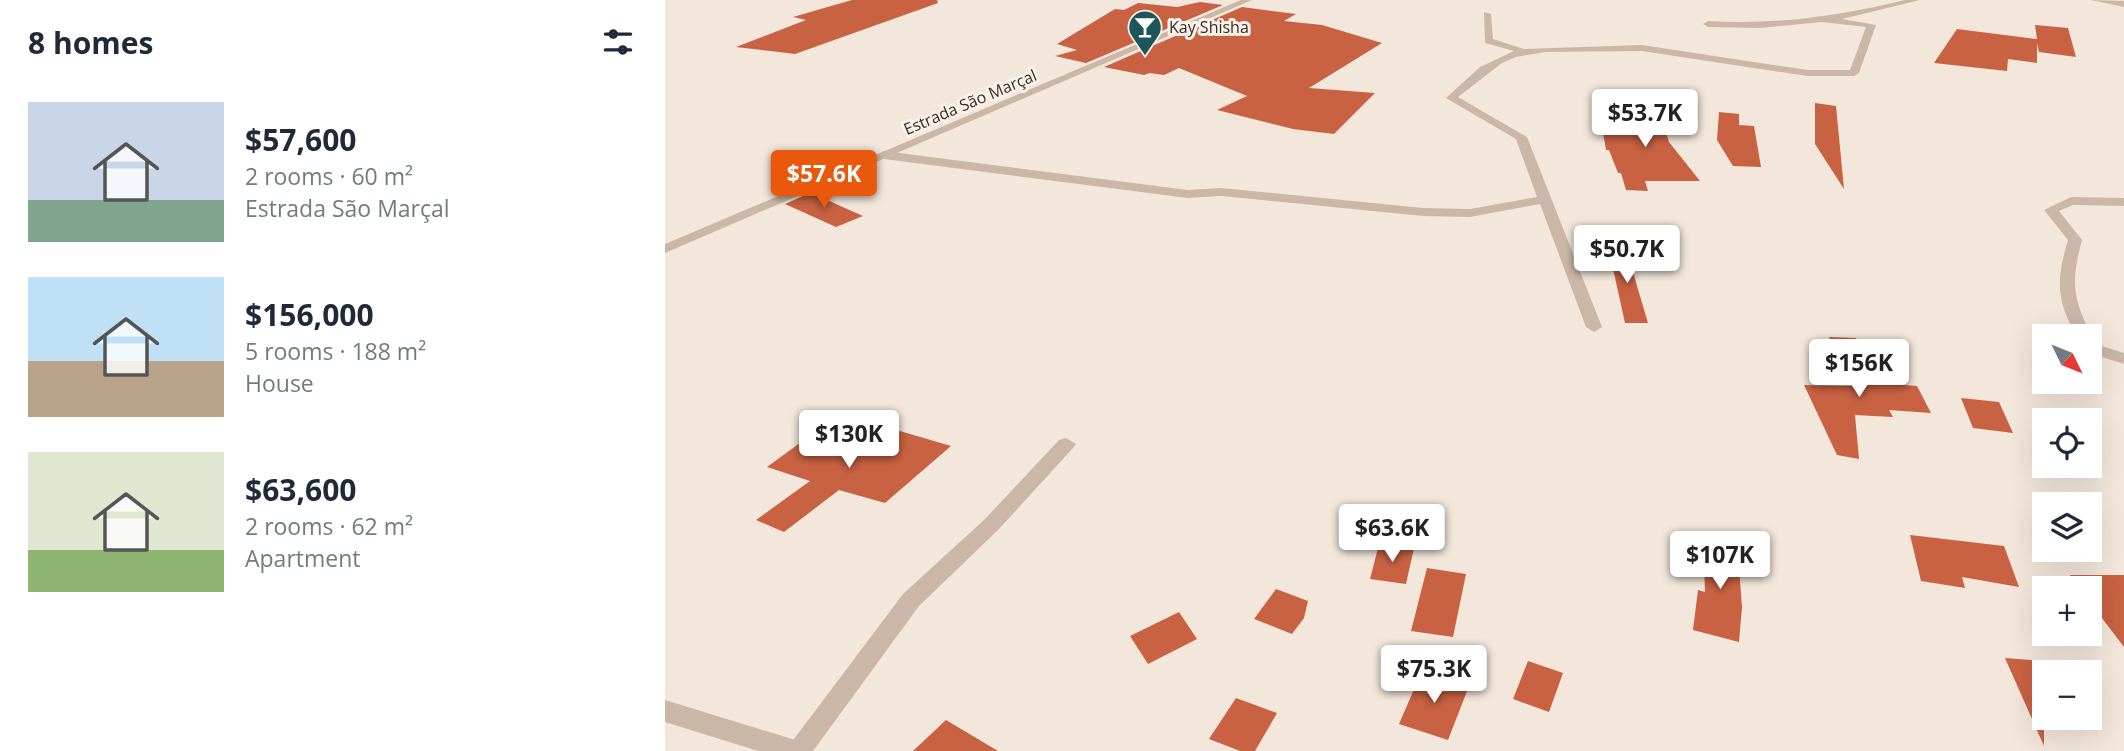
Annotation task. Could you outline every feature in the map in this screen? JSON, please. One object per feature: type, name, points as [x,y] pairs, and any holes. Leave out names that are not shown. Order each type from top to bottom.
[{"type":"street","name":"Estrada São Marçal","points":[[665,249],[1248,0]]},
{"type":"street","points":[[1708,24],[1749,27],[1860,15],[1916,0]]},
{"type":"street","points":[[2095,0],[2124,4]]},
{"type":"street","points":[[1487,14],[1488,41],[1520,50],[1590,49],[1622,52],[1642,48],[1807,73],[1854,73],[1871,25],[1821,19]]},
{"type":"street","points":[[1520,50],[1475,73],[1451,98],[1521,137],[1594,327]]},
{"type":"street","points":[[884,155],[1188,194],[1221,192],[1423,212],[1470,213],[1546,198]]},
{"type":"street","points":[[2077,324],[2070,311],[2064,278],[2075,240],[2051,210],[2071,201],[2124,202]]},
{"type":"street","points":[[2102,351],[2124,359]]},
{"type":"street","points":[[798,751],[911,600],[992,524],[1066,443]]},
{"type":"street","points":[[665,711],[701,720],[792,751]]},
{"type":"building","points":[[852,0],[937,0],[938,3],[795,54],[736,47],[806,20],[793,17]]},
{"type":"building","points":[[1200,2],[1223,5],[1086,63],[1055,56],[1077,50],[1057,44],[1115,9],[1124,10],[1138,3],[1177,7]]},
{"type":"building","points":[[1242,7],[1296,14],[1284,21],[1322,25],[1382,43],[1309,88],[1375,93],[1334,134],[1293,129],[1217,110],[1247,96],[1179,68],[1164,75],[1144,75],[1104,67]]},
{"type":"building","points":[[2035,25],[2068,28],[2076,57],[2039,52],[2037,43],[2037,63],[2008,59],[2007,71],[1934,63],[1957,29],[2037,39]]},
{"type":"building","points":[[1626,97],[1651,99],[1652,110],[1659,110],[1669,142],[1700,181],[1645,181],[1648,191],[1626,190],[1621,173],[1618,173],[1609,150],[1606,150],[1602,127],[1626,127]]},
{"type":"building","points":[[1815,103],[1836,106],[1844,189],[1815,144]]},
{"type":"building","points":[[1719,112],[1739,114],[1739,125],[1754,126],[1761,167],[1733,166],[1717,140]]},
{"type":"building","points":[[810,193],[863,216],[836,227],[785,204]]},
{"type":"building","points":[[1624,242],[1648,323],[1625,323],[1608,246]]},
{"type":"building","points":[[1829,337],[1856,338],[1878,383],[1917,386],[1931,413],[1889,410],[1893,417],[1855,415],[1859,459],[1837,455],[1804,385],[1853,386]]},
{"type":"building","points":[[1961,398],[1999,402],[2013,433],[1973,428]]},
{"type":"building","points":[[832,425],[885,443],[900,431],[951,446],[885,503],[839,490],[784,532],[756,520],[810,481],[767,467],[804,440],[810,442]]},
{"type":"building","points":[[1703,535],[1737,540],[1742,607],[1739,642],[1693,630],[1698,590],[1705,592]]},
{"type":"building","points":[[1910,535],[2004,546],[2019,587],[1962,577],[1965,588],[1921,581]]},
{"type":"building","points":[[1379,544],[1414,548],[1406,584],[1370,579]]},
{"type":"building","points":[[1427,568],[1466,574],[1453,637],[1411,631]]},
{"type":"building","points":[[2124,575],[2124,647],[2102,618],[2102,576],[2071,576]]},
{"type":"building","points":[[1276,589],[1308,601],[1304,618],[1292,634],[1254,619]]},
{"type":"building","points":[[1179,612],[1197,639],[1148,664],[1130,636]]},
{"type":"building","points":[[2005,658],[2032,660],[2032,719]]},
{"type":"building","points":[[1528,661],[1563,673],[1549,712],[1513,699]]},
{"type":"building","points":[[1422,671],[1469,686],[1448,740],[1399,724]]},
{"type":"building","points":[[1236,698],[1277,713],[1255,751],[1240,751],[1209,739]]},
{"type":"building","points":[[946,720],[998,751],[913,751]]},
{"type":"building","points":[[2037,730],[2044,730],[2044,746]]},
{"type":"place","name":"Kay Shisha","points":[[1145,57]]}]
